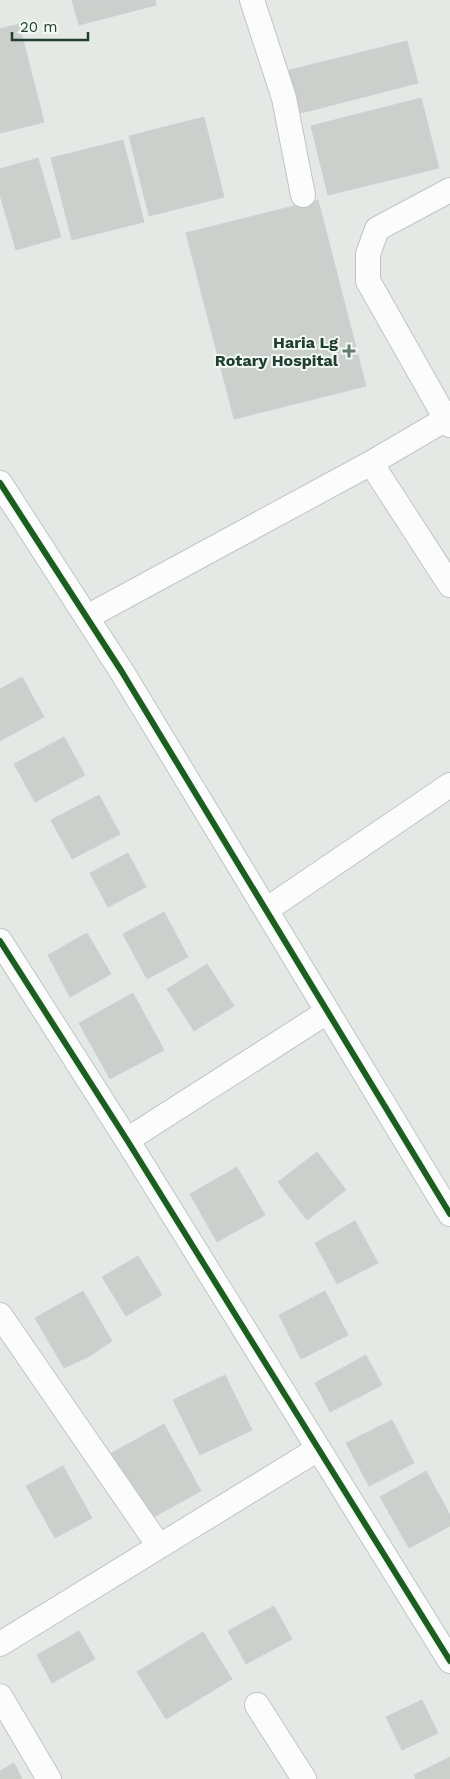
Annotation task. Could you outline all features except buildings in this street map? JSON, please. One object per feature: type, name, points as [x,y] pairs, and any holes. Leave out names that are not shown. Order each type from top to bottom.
[{"type":"street","points":[[252,0],[284,98],[304,195]]},
{"type":"street","points":[[87,617],[448,422],[368,281],[368,254],[377,229],[450,190]]},
{"type":"street","points":[[371,462],[450,586]]},
{"type":"street","points":[[0,482],[87,617],[450,1214]]},
{"type":"street","points":[[266,910],[450,785]]},
{"type":"street","points":[[0,941],[450,1661]]},
{"type":"street","points":[[126,1140],[327,1012]]},
{"type":"street","points":[[0,1315],[159,1546]]},
{"type":"street","points":[[0,1644],[318,1449]]},
{"type":"street","points":[[0,1696],[49,1779]]},
{"type":"street","points":[[257,1705],[304,1779]]},
{"type":"cycle path","points":[[0,483],[122,672],[450,1214]]},
{"type":"cycle path","points":[[0,941],[127,1140],[450,1661]]},
{"type":"place","name":"Haria Lg Rotary Hospital","points":[[349,351]]}]
